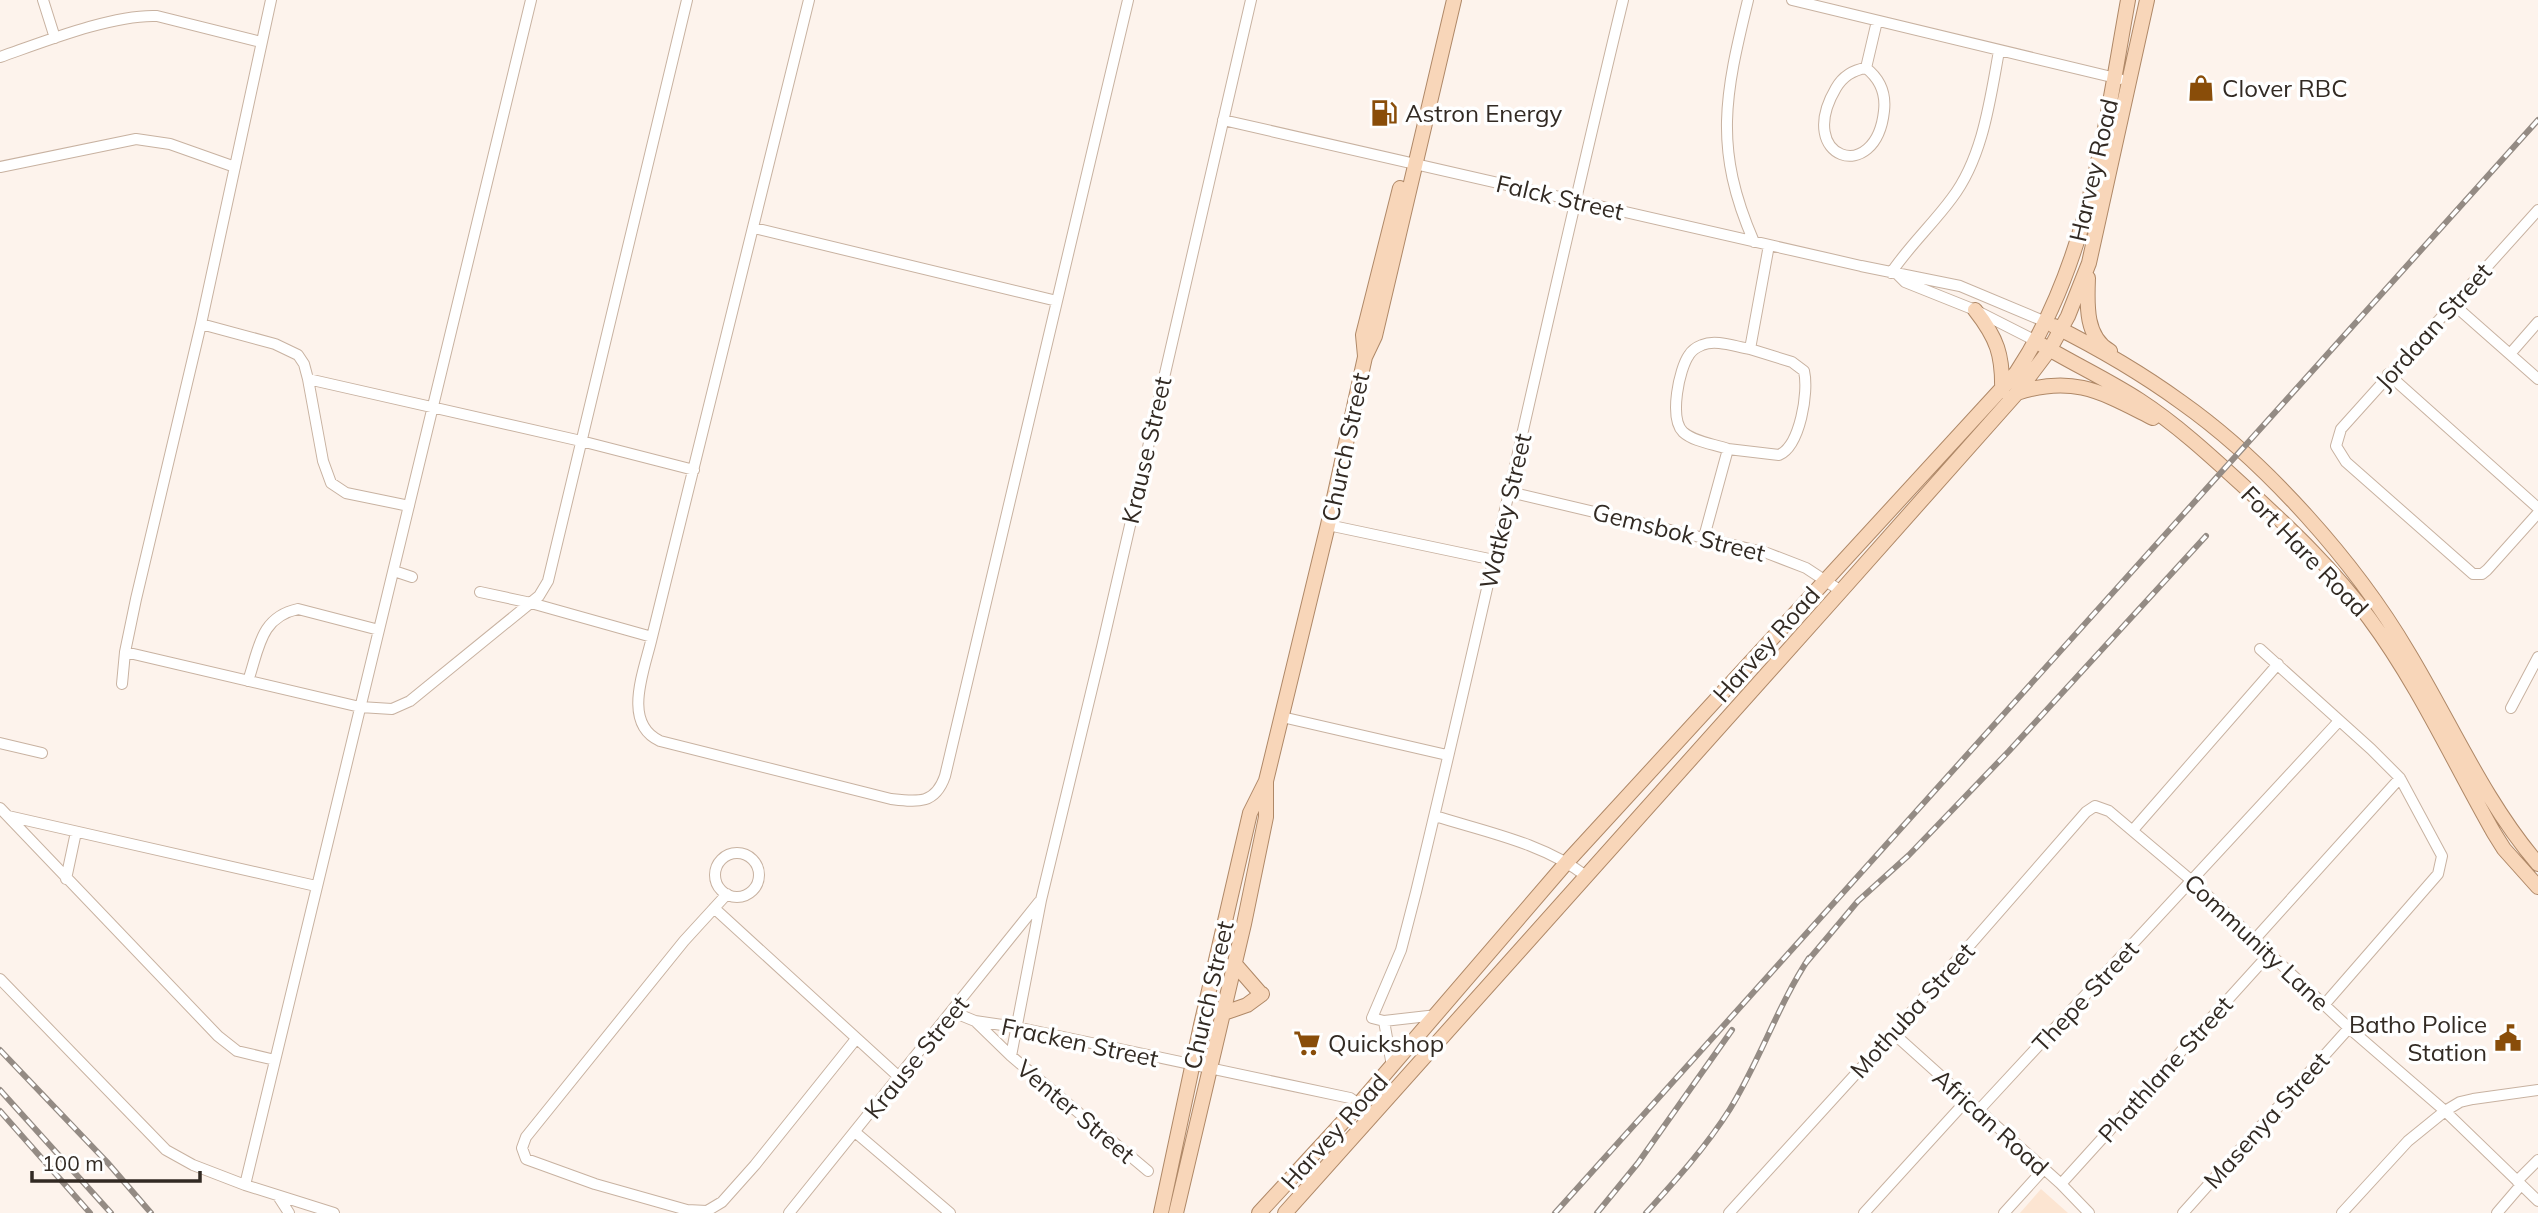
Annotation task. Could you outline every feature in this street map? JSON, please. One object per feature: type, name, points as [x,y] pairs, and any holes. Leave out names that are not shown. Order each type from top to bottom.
[{"type":"main road","name":"Church Street","points":[[1161,1213],[1250,813],[1266,781],[1328,525],[1365,357],[1375,337],[1444,0]]},
{"type":"main road","name":"Church Street","points":[[1412,163],[1454,0]]},
{"type":"main road","name":"Harvey Road","points":[[1259,1213],[1359,1104],[1567,862],[1825,579],[2050,349],[2089,263],[2121,79],[2127,0]]},
{"type":"main road","name":"Harvey Road","points":[[1285,1213],[1841,591],[2009,393],[2046,322],[2078,240],[2121,79],[2147,0]]},
{"type":"main road","points":[[2089,263],[2088,310],[2090,325],[2099,345],[2148,372],[2184,404]]},
{"type":"main road","points":[[1975,310],[1998,346],[2002,375],[2009,393],[2046,384],[2091,390],[2189,437]]},
{"type":"main road","name":"Falck Street","points":[[2046,322],[2060,329]]},
{"type":"main road","name":"Fort Hare Road","points":[[2060,329],[2143,376],[2184,404],[2260,468],[2321,533],[2370,593],[2408,652],[2490,798],[2516,838],[2538,864]]},
{"type":"main road","name":"Falck Street","points":[[2036,341],[2050,349]]},
{"type":"main road","name":"Fort Hare Road","points":[[2050,349],[2119,387],[2189,437],[2295,535],[2362,608],[2386,642],[2504,849],[2538,887]]},
{"type":"main road","name":"Church Street","points":[[1176,1213],[1266,817],[1266,781]]},
{"type":"main road","points":[[1222,1014],[1247,1005],[1261,994],[1234,963]]},
{"type":"main road","points":[[1283,1188],[1296,1201]]},
{"type":"street","points":[[43,0],[55,38]]},
{"type":"street","points":[[122,684],[125,652],[201,324],[271,0]]},
{"type":"street","points":[[246,1185],[531,0]]},
{"type":"street","points":[[125,652],[360,707],[392,709],[410,701],[539,596],[548,581],[687,0]]},
{"type":"street","points":[[808,0],[652,637],[638,708],[645,731],[652,738],[891,799],[921,800],[937,792],[948,763],[1128,0]]},
{"type":"street","name":"Krause Street","points":[[1011,1056],[1041,900],[1251,0]]},
{"type":"street","name":"Watkey Street","points":[[1378,1020],[1401,950],[1435,816],[1574,201],[1623,0]]},
{"type":"street","points":[[1748,0],[1732,65],[1725,129],[1735,192],[1754,242]]},
{"type":"street","points":[[1792,0],[2121,79]]},
{"type":"street","points":[[0,57],[55,38],[142,15],[157,16],[261,42]]},
{"type":"street","points":[[1867,68],[1877,22]]},
{"type":"street","points":[[1894,274],[1911,245],[1953,197],[1964,178],[1981,136],[1999,51]]},
{"type":"street","points":[[1867,68],[1881,85],[1884,96],[1883,120],[1880,131],[1868,149],[1847,157],[1838,154],[1826,140],[1825,117],[1829,100],[1838,84],[1857,69],[1867,68]]},
{"type":"street","name":"Falck Street","points":[[1223,120],[1894,274],[1906,274],[1960,286],[2046,322]]},
{"type":"street","points":[[0,167],[136,139],[170,144],[235,167]]},
{"type":"street","name":"Jordaan Street","points":[[2538,210],[2388,374],[2341,429],[2336,446],[2346,462],[2468,571],[2477,575],[2492,565],[2538,513]]},
{"type":"street","points":[[754,228],[1057,301]]},
{"type":"street","points":[[1750,349],[1769,245]]},
{"type":"street","name":"Falck Street","points":[[1894,274],[1905,282],[1975,310],[2036,341]]},
{"type":"street","points":[[2454,304],[2538,379]]},
{"type":"street","points":[[2510,354],[2538,322]]},
{"type":"street","points":[[201,324],[288,349],[298,355],[308,379],[326,477],[346,493],[409,506]]},
{"type":"street","points":[[1717,343],[1750,349],[1792,362],[1804,371],[1805,387],[1797,434],[1787,452],[1779,455],[1728,449],[1684,432],[1678,425],[1675,414],[1676,400],[1690,352],[1699,346],[1717,343]]},
{"type":"street","points":[[2388,374],[2538,508]]},
{"type":"street","points":[[308,379],[581,440],[694,470]]},
{"type":"street","points":[[1704,537],[1728,449]]},
{"type":"street","name":"Gemsbok Street","points":[[1510,492],[1704,537],[1788,560],[1825,579],[1841,591]]},
{"type":"street","points":[[1328,525],[1494,560]]},
{"type":"street","points":[[394,571],[412,577]]},
{"type":"street","points":[[480,592],[531,603],[652,637]]},
{"type":"street","points":[[248,681],[265,631],[272,620],[289,611],[298,609],[379,630]]},
{"type":"street","points":[[2260,649],[2400,778],[2442,856],[2438,874],[2325,1005]]},
{"type":"street","points":[[2511,708],[2538,657]]},
{"type":"street","points":[[2133,830],[2278,664]]},
{"type":"street","points":[[1282,717],[1447,755]]},
{"type":"street","name":"Thepe Street","points":[[1978,1111],[2339,721]]},
{"type":"street","points":[[0,743],[42,753]]},
{"type":"street","points":[[2255,939],[2400,778]]},
{"type":"street","name":"Community Lane","points":[[2095,806],[2105,808],[2192,881],[2349,1028],[2445,1111],[2538,1200]]},
{"type":"street","name":"Mothuba Street","points":[[1729,1213],[2086,812],[2095,806]]},
{"type":"street","points":[[4,812],[76,832],[316,886]]},
{"type":"street","points":[[4,812],[227,1045],[247,1055],[275,1060]]},
{"type":"street","points":[[1435,816],[1535,848],[1567,862],[1586,876]]},
{"type":"street","points":[[66,879],[76,832]]},
{"type":"street","points":[[728,855],[747,855],[758,869],[755,887],[739,896],[727,894],[716,880],[716,868],[728,855]]},
{"type":"street","points":[[727,894],[684,941],[526,1137],[522,1148],[526,1159],[582,1180],[687,1210],[713,1210],[755,1165],[856,1039]]},
{"type":"street","name":"Krause Street","points":[[789,1213],[1041,900]]},
{"type":"street","points":[[714,908],[899,1077]]},
{"type":"street","name":"Phathlane Street","points":[[2061,1184],[2270,953]]},
{"type":"street","points":[[0,979],[166,1150],[193,1165],[246,1185],[334,1213]]},
{"type":"street","name":"Fracken Street","points":[[953,1012],[975,1021],[1016,1027],[1208,1070],[1350,1098],[1359,1104]]},
{"type":"street","points":[[1392,1066],[1378,1020],[1437,1015]]},
{"type":"street","name":"Venter Street","points":[[975,1021],[1011,1056],[1148,1171]]},
{"type":"street","name":"Masenya Street","points":[[2183,1213],[2349,1028]]},
{"type":"street","name":"African Road","points":[[1892,1033],[2061,1184],[2089,1213]]},
{"type":"street","points":[[2342,1213],[2408,1141],[2445,1111],[2460,1102],[2473,1099],[2538,1090]]},
{"type":"street","points":[[1864,1213],[1966,1101]]},
{"type":"street","points":[[1359,1104],[1368,1120]]},
{"type":"street","points":[[855,1132],[950,1213]]},
{"type":"street","points":[[2497,1213],[2538,1160]]},
{"type":"street","points":[[2004,1213],[2044,1169]]},
{"type":"street","points":[[278,1196],[289,1213]]},
{"type":"shaded area","points":[[2041,1189],[2068,1213],[2020,1213]]},
{"type":"railway","points":[[1555,1213],[2538,120]]},
{"type":"railway","points":[[1805,964],[1858,901],[1909,855],[2009,751],[2206,536]]},
{"type":"railway","points":[[1646,1213],[1701,1150],[1730,1109],[1809,958]]},
{"type":"railway","points":[[1597,1213],[1638,1163],[1732,1030]]},
{"type":"railway","points":[[0,1050],[107,1162],[151,1213]]},
{"type":"railway","points":[[0,1090],[111,1213]]},
{"type":"railway","points":[[0,1111],[90,1213]]},
{"type":"place","name":"Clover RBC","points":[[2201,88]]},
{"type":"place","name":"Astron Energy","points":[[1384,113]]},
{"type":"place","name":"Batho Police Station","points":[[2508,1038]]},
{"type":"place","name":"Quickshop","points":[[1307,1043]]}]
